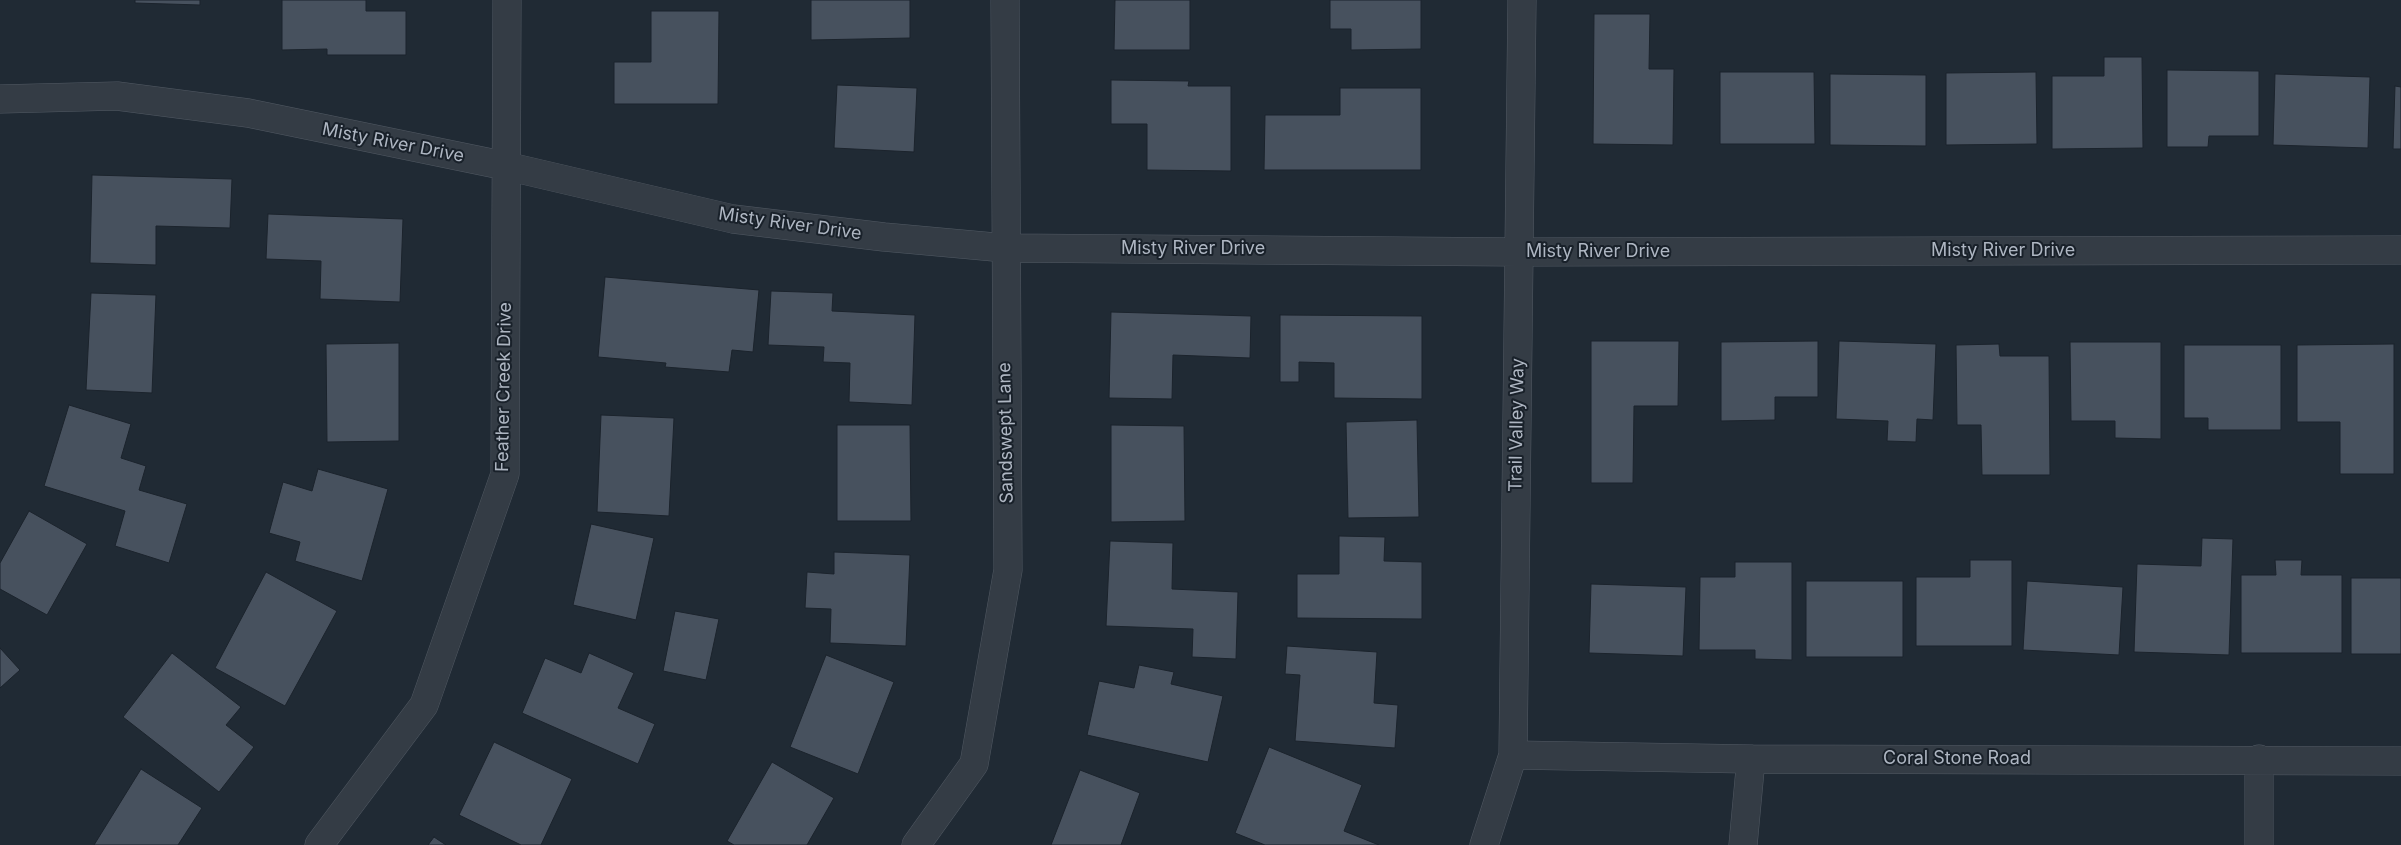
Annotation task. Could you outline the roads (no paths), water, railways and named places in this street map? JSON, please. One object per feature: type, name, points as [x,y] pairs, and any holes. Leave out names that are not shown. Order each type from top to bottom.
[{"type":"street","name":"Feather Creek Drive","points":[[318,845],[424,705],[505,474],[507,0]]},
{"type":"street","name":"Sandswept Lane","points":[[916,845],[974,764],[1008,570],[1004,248],[1005,0]]},
{"type":"street","name":"Trail Valley Way","points":[[1484,845],[1513,755],[1522,0]]},
{"type":"street","name":"Misty River Drive","points":[[0,99],[117,96],[248,113],[506,166],[733,219],[884,237],[1004,248],[1519,252],[2401,250]]},
{"type":"street","name":"Coral Stone Road","points":[[1513,755],[1751,759],[2401,760]]},
{"type":"street","points":[[1743,845],[1751,759]]},
{"type":"street","points":[[2259,759],[2259,845]]}]
